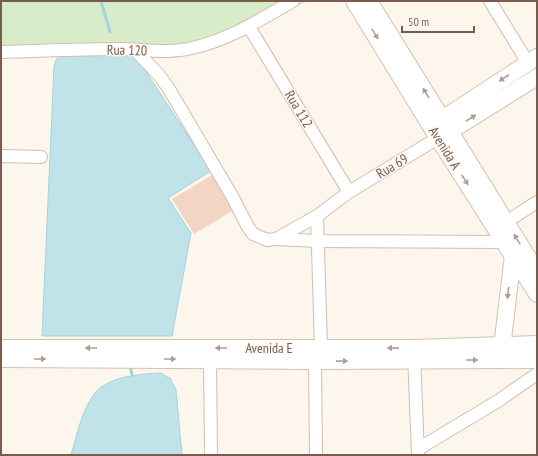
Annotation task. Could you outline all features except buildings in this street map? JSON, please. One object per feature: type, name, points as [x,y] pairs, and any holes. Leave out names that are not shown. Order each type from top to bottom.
[{"type":"main road","name":"Avenida A","points":[[354,1],[440,129],[506,222],[537,272]]},
{"type":"main road","name":"Avenida A","points":[[369,1],[440,129],[537,294]]},
{"type":"main road","name":"Rua 69","points":[[440,129],[532,60]]},
{"type":"main road","name":"Rua 69","points":[[440,129],[537,77]]},
{"type":"main road","points":[[502,353],[509,248]]},
{"type":"main road","name":"Avenida E","points":[[502,353],[537,344]]},
{"type":"main road","name":"Avenida E","points":[[1,348],[189,354],[210,360],[318,354]]},
{"type":"main road","name":"Avenida E","points":[[1,359],[189,354],[502,353],[537,360]]},
{"type":"street","name":"Rua 120","points":[[1,52],[191,49],[248,27],[293,1]]},
{"type":"street","points":[[490,1],[532,60]]},
{"type":"street","name":"Rua 112","points":[[248,27],[350,192]]},
{"type":"street","points":[[135,50],[159,75],[169,89],[232,196],[248,227],[260,238],[509,248]]},
{"type":"street","name":"Rua 69","points":[[276,239],[317,216],[440,129]]},
{"type":"street","points":[[1,156],[40,158]]},
{"type":"street","points":[[506,222],[537,202]]},
{"type":"street","points":[[316,455],[318,354],[317,216]]},
{"type":"street","points":[[414,354],[418,452]]},
{"type":"street","points":[[210,360],[211,455]]},
{"type":"street","points":[[418,452],[498,401],[537,374]]},
{"type":"green space","points":[[1,1],[308,1],[251,30],[131,55],[211,171],[168,198],[191,233],[172,336],[42,336],[56,60],[60,56],[1,55]]},
{"type":"water","points":[[60,55],[131,55],[137,58],[211,171],[168,198],[191,233],[172,336],[42,336],[54,66]]},
{"type":"water","points":[[160,373],[170,378],[176,390],[182,455],[71,455],[87,406],[96,392],[109,382],[117,379],[135,375]]},
{"type":"waterway","points":[[101,1],[110,32]]},
{"type":"waterway","points":[[130,365],[132,375]]}]
